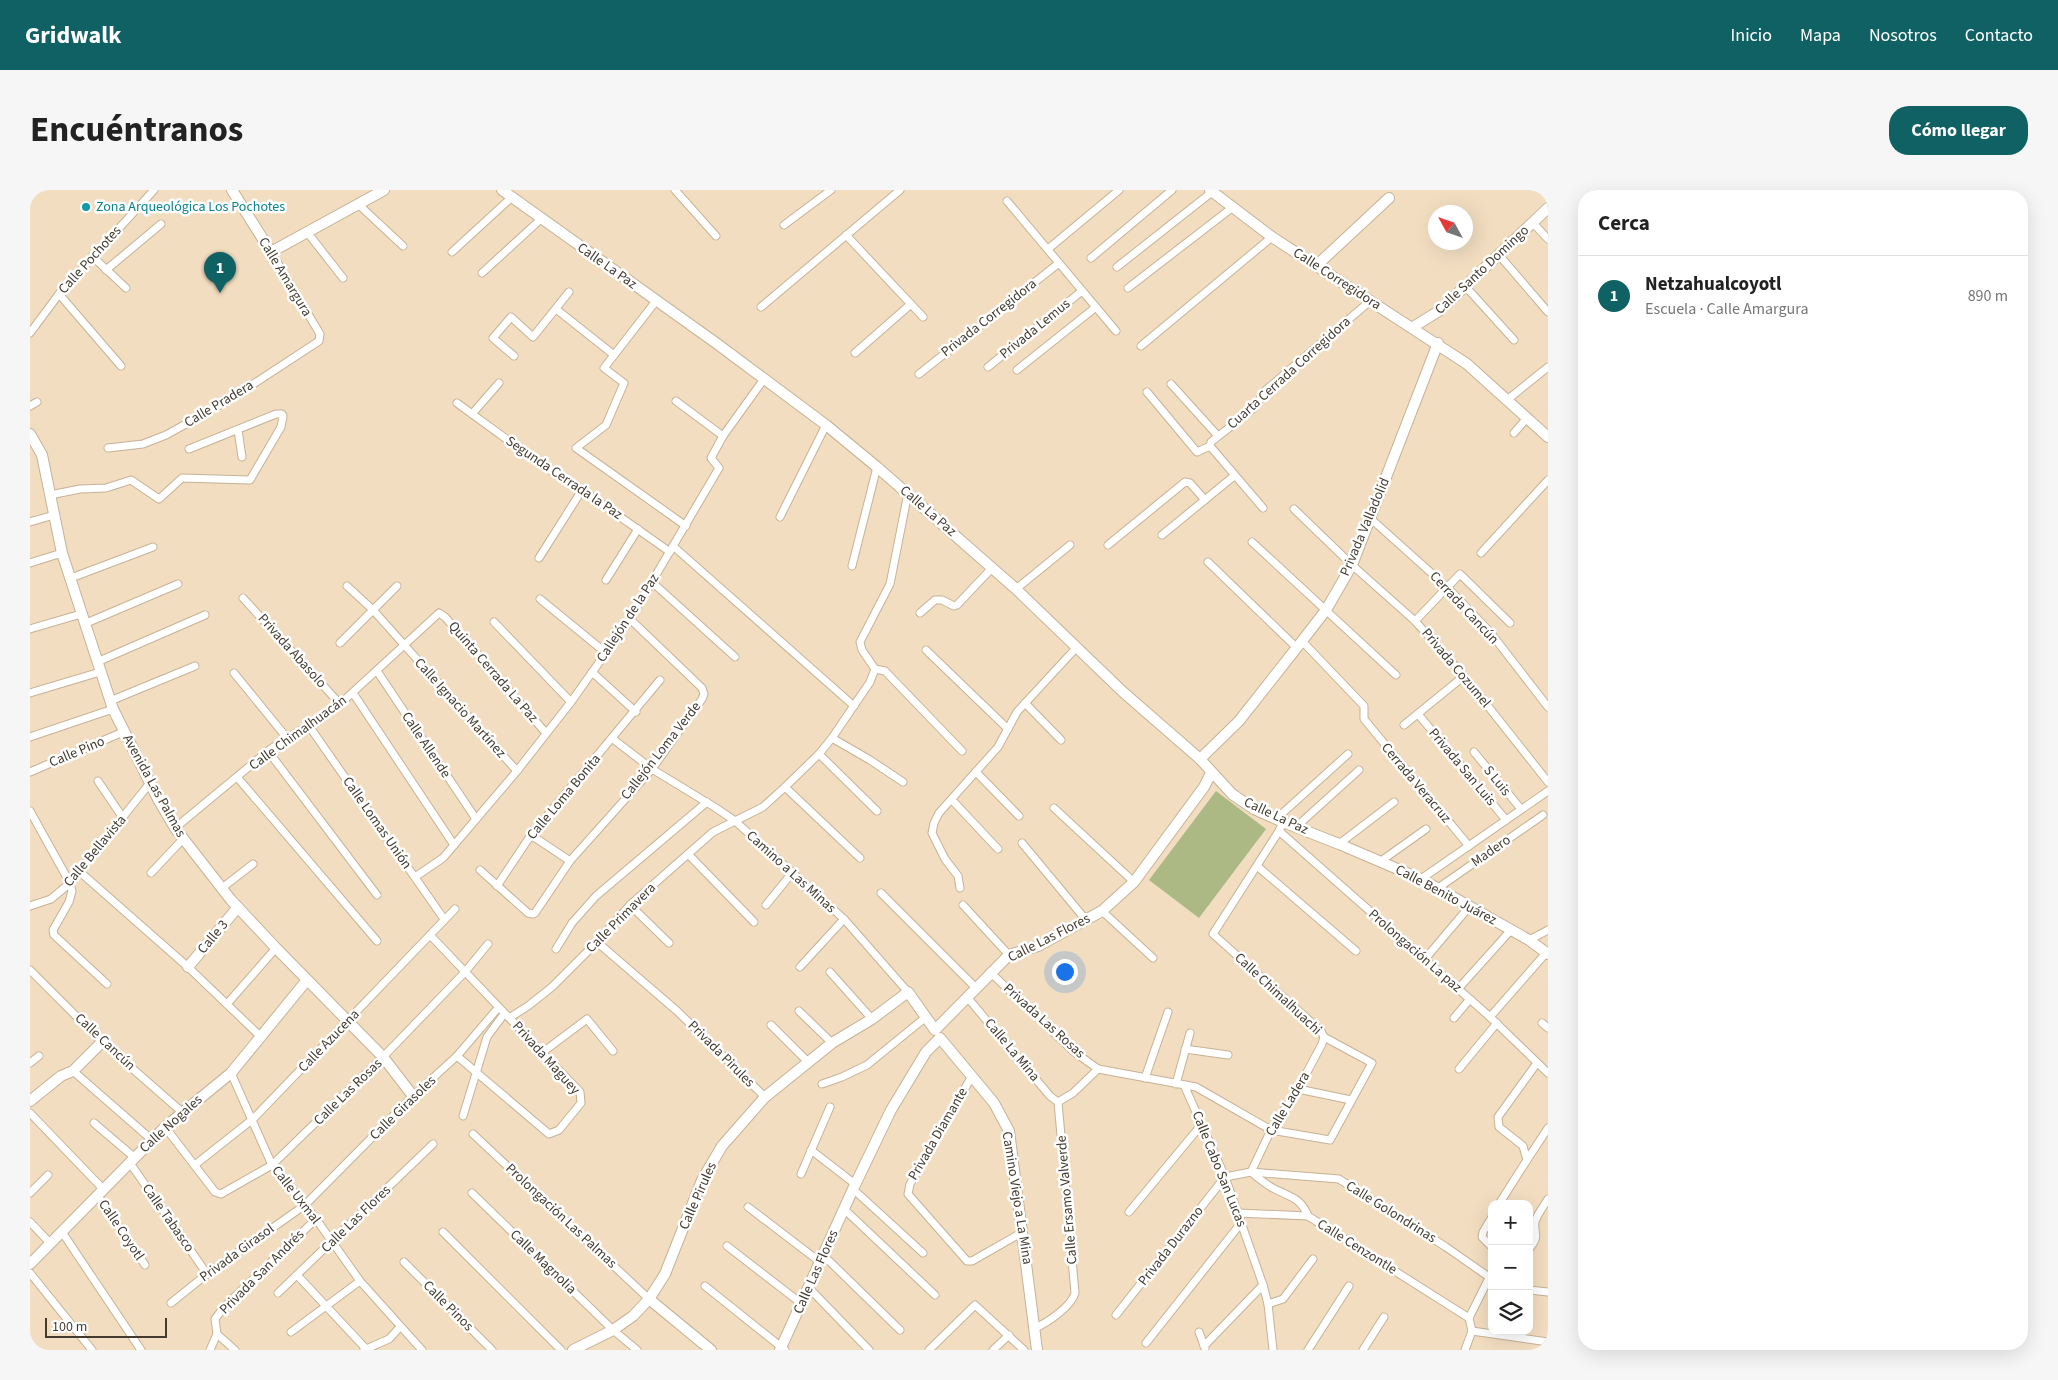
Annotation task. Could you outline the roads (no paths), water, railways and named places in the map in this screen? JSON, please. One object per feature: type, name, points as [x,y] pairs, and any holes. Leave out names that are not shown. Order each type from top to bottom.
[{"type":"main road","name":"Calle Amargura","points":[[232,190],[271,252]]},
{"type":"main road","points":[[271,252],[384,190]]},
{"type":"main road","name":"Calle La Paz","points":[[502,190],[764,379],[826,425],[877,467],[1016,589],[1076,648],[1200,759],[1232,794],[1279,824],[1296,827],[1339,844]]},
{"type":"main road","name":"Calle Corregidora","points":[[1211,191],[1272,237],[1369,302],[1438,343],[1467,364],[1548,437]]},
{"type":"main road","points":[[1316,266],[1389,198]]},
{"type":"main road","name":"Calle Santo Domingo","points":[[1413,327],[1440,311],[1548,208]]},
{"type":"main road","name":"Privada Valladolid","points":[[1200,759],[1239,720],[1326,610],[1352,565],[1438,343]]},
{"type":"main road","name":"Avenida Las Palmas","points":[[30,434],[42,455],[62,553],[111,705],[123,732],[175,828],[222,888],[276,948],[383,1057],[412,1096]]},
{"type":"main road","name":"Calle Las Flores","points":[[782,1349],[821,1259],[891,1110],[938,1034],[967,997],[1009,955],[1038,946],[1102,911],[1134,882],[1204,787],[1211,773]]},
{"type":"main road","name":"Calle Benito Juárez","points":[[1339,844],[1421,879],[1529,940],[1547,953]]},
{"type":"main road","name":"Calle 3","points":[[188,967],[238,906]]},
{"type":"main road","name":"Calle Nogales","points":[[30,1264],[165,1127],[231,1073],[307,980]]},
{"type":"main road","name":"Camino a Las Minas","points":[[908,992],[938,1034]]},
{"type":"main road","name":"Calle Pirules","points":[[573,1350],[613,1330],[633,1316],[649,1299],[665,1274],[702,1180],[722,1146],[765,1097],[832,1043],[872,1019],[908,992]]},
{"type":"main road","name":"Camino Viejo a La Mina","points":[[938,1034],[994,1103],[1009,1131],[1037,1350]]},
{"type":"main road","points":[[30,1101],[61,1076],[72,1071],[102,1042]]},
{"type":"main road","points":[[649,1299],[711,1350]]},
{"type":"street","name":"Calle Pochotes","points":[[30,333],[59,294],[154,190]]},
{"type":"street","points":[[675,190],[716,236]]},
{"type":"street","points":[[784,225],[831,190]]},
{"type":"street","points":[[762,307],[900,190]]},
{"type":"street","points":[[1048,250],[1119,190]]},
{"type":"street","points":[[1091,258],[1172,190]]},
{"type":"street","points":[[1117,268],[1211,191]]},
{"type":"street","points":[[452,252],[512,197]]},
{"type":"street","points":[[1007,201],[1116,331]]},
{"type":"street","points":[[358,204],[403,246]]},
{"type":"street","points":[[1128,288],[1233,207]]},
{"type":"street","points":[[482,274],[541,219]]},
{"type":"street","points":[[1533,223],[1548,239]]},
{"type":"street","points":[[106,270],[161,224]]},
{"type":"street","points":[[306,232],[343,278]]},
{"type":"street","points":[[846,235],[923,317]]},
{"type":"street","points":[[1141,346],[1272,237]]},
{"type":"street","name":"Calle Amargura","points":[[271,252],[320,334],[320,338]]},
{"type":"street","points":[[1499,255],[1548,312]]},
{"type":"street","points":[[92,256],[126,288]]},
{"type":"street","name":"Privada Corregidora","points":[[919,374],[1059,263]]},
{"type":"street","points":[[1466,287],[1514,340]]},
{"type":"street","name":"Privada Lemus","points":[[988,367],[1082,291]]},
{"type":"street","points":[[514,356],[493,338],[511,318],[533,337],[569,292]]},
{"type":"street","points":[[59,294],[121,366]]},
{"type":"street","points":[[656,301],[604,368],[624,383],[606,425],[576,448],[686,526]]},
{"type":"street","name":"Cuarta Cerrada Corregidora","points":[[1210,446],[1218,436],[1254,408],[1266,390],[1369,302]]},
{"type":"street","points":[[855,354],[911,304]]},
{"type":"street","points":[[1016,370],[1096,307]]},
{"type":"street","points":[[556,309],[614,355]]},
{"type":"street","name":"Calle Pradera","points":[[108,448],[143,444],[166,435],[229,400],[317,343],[320,338]]},
{"type":"street","points":[[1507,400],[1548,367]]},
{"type":"street","name":"Callejón de la Paz","points":[[415,877],[443,858],[517,771],[630,619],[719,468],[711,458],[723,436],[764,379]]},
{"type":"street","points":[[472,414],[499,383]]},
{"type":"street","points":[[1171,384],[1218,436]]},
{"type":"street","points":[[1147,392],[1197,452],[1210,446],[1263,508]]},
{"type":"street","points":[[676,402],[723,436]]},
{"type":"street","name":"Segunda Cerrada la Paz","points":[[457,403],[546,468],[582,490],[638,529],[672,549],[854,706]]},
{"type":"street","points":[[50,495],[80,489],[106,488],[131,480],[159,499],[182,478],[250,480],[281,428],[284,416],[279,413],[189,449]]},
{"type":"street","points":[[1514,432],[1527,418]]},
{"type":"street","points":[[780,517],[826,425]]},
{"type":"street","points":[[238,430],[242,457]]},
{"type":"street","points":[[852,566],[877,467]]},
{"type":"street","points":[[1162,535],[1234,476]]},
{"type":"street","points":[[1481,553],[1548,480]]},
{"type":"street","points":[[1108,545],[1185,482],[1190,483],[1205,500]]},
{"type":"street","points":[[540,558],[582,490]]},
{"type":"street","points":[[908,493],[890,584],[860,642],[862,650],[875,669],[885,671],[962,751]]},
{"type":"street","name":"Privada Cozumel","points":[[1294,509],[1352,565],[1415,621],[1464,676],[1548,782]]},
{"type":"street","points":[[30,522],[54,515]]},
{"type":"street","name":"Cerrada Cancún","points":[[1370,518],[1447,587],[1490,632],[1548,707]]},
{"type":"street","points":[[606,580],[638,529]]},
{"type":"street","points":[[1252,542],[1396,674]]},
{"type":"street","points":[[1016,589],[1070,545]]},
{"type":"street","points":[[70,578],[153,548]]},
{"type":"street","points":[[30,563],[62,553]]},
{"type":"street","points":[[1208,562],[1299,644]]},
{"type":"street","points":[[920,613],[935,600],[942,600],[954,606],[992,568]]},
{"type":"street","points":[[1415,621],[1460,574],[1510,623]]},
{"type":"street","points":[[652,582],[735,656]]},
{"type":"street","points":[[30,629],[83,619],[178,584]]},
{"type":"street","name":"Calle Ignacio Martínez","points":[[347,586],[373,610],[517,771]]},
{"type":"street","points":[[340,643],[397,586]]},
{"type":"street","name":"Privada Abasolo","points":[[243,598],[340,704]]},
{"type":"street","points":[[540,599],[606,653]]},
{"type":"street","name":"Calle Chimalhuacán","points":[[175,828],[268,751],[340,704],[403,644],[439,613]]},
{"type":"street","name":"Quinta Cerrada La Paz","points":[[439,613],[445,617],[546,733]]},
{"type":"street","points":[[30,693],[99,667],[205,615]]},
{"type":"street","name":"Callejón Loma Verde","points":[[497,886],[528,913],[533,914],[570,861],[652,768],[702,699],[704,694],[702,688],[630,619]]},
{"type":"street","points":[[494,622],[570,702]]},
{"type":"street","name":"Cerrada Veracruz","points":[[1299,644],[1364,706],[1364,719],[1469,846]]},
{"type":"street","points":[[960,888],[958,876],[945,859],[932,833],[934,823],[939,813],[998,747],[1024,703],[1076,648]]},
{"type":"street","points":[[926,650],[1008,729]]},
{"type":"street","points":[[30,737],[111,705],[195,666]]},
{"type":"street","name":"Calle Primavera","points":[[503,1013],[528,1006],[552,987],[597,942],[630,905],[713,832],[763,807],[785,787],[819,754],[832,738],[870,682],[875,669]]},
{"type":"street","name":"Calle Allende","points":[[376,671],[476,819]]},
{"type":"street","points":[[592,672],[636,712]]},
{"type":"street","points":[[234,673],[287,738]]},
{"type":"street","points":[[1404,725],[1464,676]]},
{"type":"street","name":"Calle Loma Bonita","points":[[497,886],[531,835],[636,712],[660,680]]},
{"type":"street","points":[[353,693],[454,844]]},
{"type":"street","points":[[1024,703],[1062,740]]},
{"type":"street","name":"Privada San Luis","points":[[1418,714],[1506,820]]},
{"type":"street","name":"Calle Lomas Unión","points":[[309,726],[444,919]]},
{"type":"street","name":"Calle Pino","points":[[30,772],[123,732]]},
{"type":"street","points":[[832,738],[903,782]]},
{"type":"street","name":"Camino a Las Minas","points":[[613,739],[652,768],[735,821],[844,919],[908,992]]},
{"type":"street","points":[[268,751],[377,895]]},
{"type":"street","name":"S Luis","points":[[1474,752],[1521,810]]},
{"type":"street","points":[[819,754],[876,811]]},
{"type":"street","points":[[1348,754],[1279,824],[1257,866],[1356,951]]},
{"type":"street","points":[[1296,827],[1359,770]]},
{"type":"street","points":[[976,772],[1019,816]]},
{"type":"street","points":[[238,777],[377,941]]},
{"type":"street","points":[[98,781],[123,818]]},
{"type":"street","name":"Calle Bellavista","points":[[30,906],[51,898],[70,883],[150,783]]},
{"type":"street","points":[[785,787],[860,858]]},
{"type":"street","points":[[1421,879],[1548,791]]},
{"type":"street","points":[[952,800],[998,849]]},
{"type":"street","points":[[556,949],[572,923],[596,896],[707,802]]},
{"type":"street","points":[[1339,844],[1394,802]]},
{"type":"street","points":[[1054,808],[1134,882]]},
{"type":"street","points":[[30,811],[70,883],[71,897],[53,932],[56,937],[107,984]]},
{"type":"street","name":"Madero","points":[[1438,888],[1543,815]]},
{"type":"street","name":"Prolongación La paz","points":[[1279,824],[1497,1023],[1548,1073]]},
{"type":"street","points":[[1381,861],[1426,829]]},
{"type":"street","points":[[531,835],[570,861]]},
{"type":"street","points":[[151,873],[183,839]]},
{"type":"street","points":[[1022,843],[1086,920]]},
{"type":"street","points":[[689,855],[754,922]]},
{"type":"street","points":[[222,888],[253,864]]},
{"type":"street","name":"Calle Chimalhuachi","points":[[1257,866],[1213,934],[1321,1031],[1324,1037],[1372,1063],[1351,1100]]},
{"type":"street","points":[[480,870],[497,886]]},
{"type":"street","points":[[80,872],[188,967],[260,1036]]},
{"type":"street","points":[[766,905],[792,873]]},
{"type":"street","points":[[880,893],[976,988]]},
{"type":"street","points":[[630,905],[669,943]]},
{"type":"street","points":[[962,906],[1009,955]]},
{"type":"street","points":[[1425,959],[1469,907]]},
{"type":"street","name":"Calle Azucena","points":[[196,1164],[252,1119],[455,909]]},
{"type":"street","points":[[1102,911],[1153,958]]},
{"type":"street","points":[[800,967],[844,919]]},
{"type":"street","points":[[1458,989],[1511,930]]},
{"type":"street","points":[[1529,940],[1548,930]]},
{"type":"street","name":"Privada Maguey","points":[[430,935],[503,1013],[543,1052],[580,1092],[582,1099],[580,1106],[559,1130],[552,1134],[546,1132],[476,1074]]},
{"type":"street","name":"Privada Pirules","points":[[597,942],[678,1012],[765,1097]]},
{"type":"street","name":"Calle Las Rosas","points":[[196,1164],[218,1194],[272,1165],[383,1057],[465,972],[488,944]]},
{"type":"street","points":[[227,1004],[276,948]]},
{"type":"street","points":[[1490,1017],[1547,953]]},
{"type":"street","name":"Calle Cancún","points":[[30,970],[102,1042],[182,1112]]},
{"type":"street","points":[[830,972],[872,1019]]},
{"type":"street","name":"Privada Las Rosas","points":[[990,972],[1073,1051],[1098,1069]]},
{"type":"street","name":"Calle La Mina","points":[[967,997],[1050,1096],[1058,1102]]},
{"type":"street","points":[[1454,1018],[1470,999]]},
{"type":"street","points":[[799,1011],[832,1043]]},
{"type":"street","points":[[1145,1078],[1168,1012]]},
{"type":"street","points":[[462,1116],[487,1037],[503,1013]]},
{"type":"street","name":"Calle Girasoles","points":[[305,1205],[412,1096],[503,1013]]},
{"type":"street","points":[[822,1084],[867,1065],[926,1018]]},
{"type":"street","points":[[543,1052],[587,1019],[613,1051]]},
{"type":"street","points":[[1460,1069],[1497,1023]]},
{"type":"street","points":[[771,1025],[808,1062]]},
{"type":"street","points":[[1058,1102],[1073,1093],[1098,1069],[1180,1084],[1185,1049],[1190,1033]]},
{"type":"street","name":"Calle Ladera","points":[[1251,1172],[1271,1130],[1298,1088],[1324,1037]]},
{"type":"street","points":[[1185,1049],[1228,1055]]},
{"type":"street","points":[[30,1063],[38,1056]]},
{"type":"street","points":[[457,1056],[476,1074]]},
{"type":"street","points":[[1527,1160],[1523,1146],[1500,1126],[1498,1117],[1537,1063]]},
{"type":"street","points":[[72,1071],[152,1140]]},
{"type":"street","name":"Calle Uxmal","points":[[231,1073],[272,1165],[316,1219],[360,1281],[422,1350]]},
{"type":"street","name":"Privada Diamante","points":[[972,1076],[910,1184],[908,1191],[910,1197],[967,1261],[972,1261],[1023,1232]]},
{"type":"street","name":"Calle Cabo San Lucas","points":[[1180,1084],[1202,1124],[1238,1213],[1268,1304],[1273,1350]]},
{"type":"street","name":"Calle Cabo San Lucas","points":[[1180,1084],[1196,1087],[1271,1130]]},
{"type":"street","points":[[1271,1130],[1330,1140],[1351,1100],[1298,1088]]},
{"type":"street","name":"Calle Ersamo Valverde","points":[[1035,1328],[1045,1324],[1073,1298],[1074,1293],[1058,1102]]},
{"type":"street","points":[[801,1174],[830,1107]]},
{"type":"street","name":"Calle Coyotl","points":[[30,1114],[101,1193],[145,1265]]},
{"type":"street","name":"Calle Tabasco","points":[[94,1122],[132,1160],[207,1274]]},
{"type":"street","points":[[1129,1212],[1202,1124]]},
{"type":"street","points":[[165,1127],[196,1164]]},
{"type":"street","points":[[1502,1200],[1548,1128]]},
{"type":"street","name":"Prolongación Las Palmas","points":[[473,1134],[649,1299]]},
{"type":"street","name":"Calle Las Flores","points":[[278,1293],[433,1144]]},
{"type":"street","points":[[811,1150],[854,1187],[923,1253]]},
{"type":"street","name":"Calle Golondrinas","points":[[1225,1177],[1251,1172],[1339,1179],[1488,1273]]},
{"type":"street","name":"Calle Cenzontle","points":[[1251,1172],[1270,1186],[1296,1199],[1304,1206],[1308,1216],[1469,1318]]},
{"type":"street","points":[[30,1193],[48,1175]]},
{"type":"street","name":"Privada Durazno","points":[[1116,1315],[1225,1177]]},
{"type":"street","name":"Calle Magnolia","points":[[472,1194],[613,1330],[637,1350]]},
{"type":"street","points":[[1532,1245],[1537,1234],[1536,1218],[1548,1200]]},
{"type":"street","name":"Privada Girasol","points":[[171,1303],[207,1274],[305,1205]]},
{"type":"street","points":[[748,1207],[821,1259],[900,1330]]},
{"type":"street","points":[[844,1209],[935,1295]]},
{"type":"street","points":[[1238,1213],[1308,1216]]},
{"type":"street","name":"Privada San Andrés","points":[[235,1350],[217,1334],[215,1319],[224,1307],[316,1219]]},
{"type":"street","points":[[30,1222],[50,1243]]},
{"type":"street","points":[[1146,1343],[1241,1223]]},
{"type":"street","points":[[1488,1224],[1482,1238],[1488,1243]]},
{"type":"street","points":[[62,1232],[141,1350]]},
{"type":"street","points":[[443,1232],[561,1350]]},
{"type":"street","points":[[727,1246],[802,1304]]},
{"type":"street","points":[[1268,1304],[1284,1299],[1313,1259]]},
{"type":"street","name":"Calle Pinos","points":[[404,1262],[492,1350]]},
{"type":"street","points":[[30,1273],[92,1350]]},
{"type":"street","points":[[297,1275],[366,1350],[389,1339],[400,1327]]},
{"type":"street","points":[[290,1332],[360,1281]]},
{"type":"street","points":[[1199,1332],[1205,1348],[1263,1285]]},
{"type":"street","points":[[705,1286],[782,1349]]},
{"type":"street","points":[[1308,1350],[1349,1286]]},
{"type":"street","points":[[1465,1350],[1472,1331],[1469,1318],[1488,1286]]},
{"type":"street","points":[[809,1288],[869,1350]]},
{"type":"street","points":[[1533,1290],[1548,1292]]},
{"type":"street","points":[[929,1350],[975,1305],[1024,1350]]},
{"type":"street","points":[[1363,1350],[1384,1317]]},
{"type":"street","points":[[1472,1331],[1548,1342]]},
{"type":"street","points":[[210,1350],[217,1334]]},
{"type":"street","points":[[993,1350],[1009,1335]]},
{"type":"place","name":"Zona Arqueológica Los Pochotes","points":[[86,207]]},
{"type":"place","name":"Netzahualcoyotl","points":[[220,293]]}]
